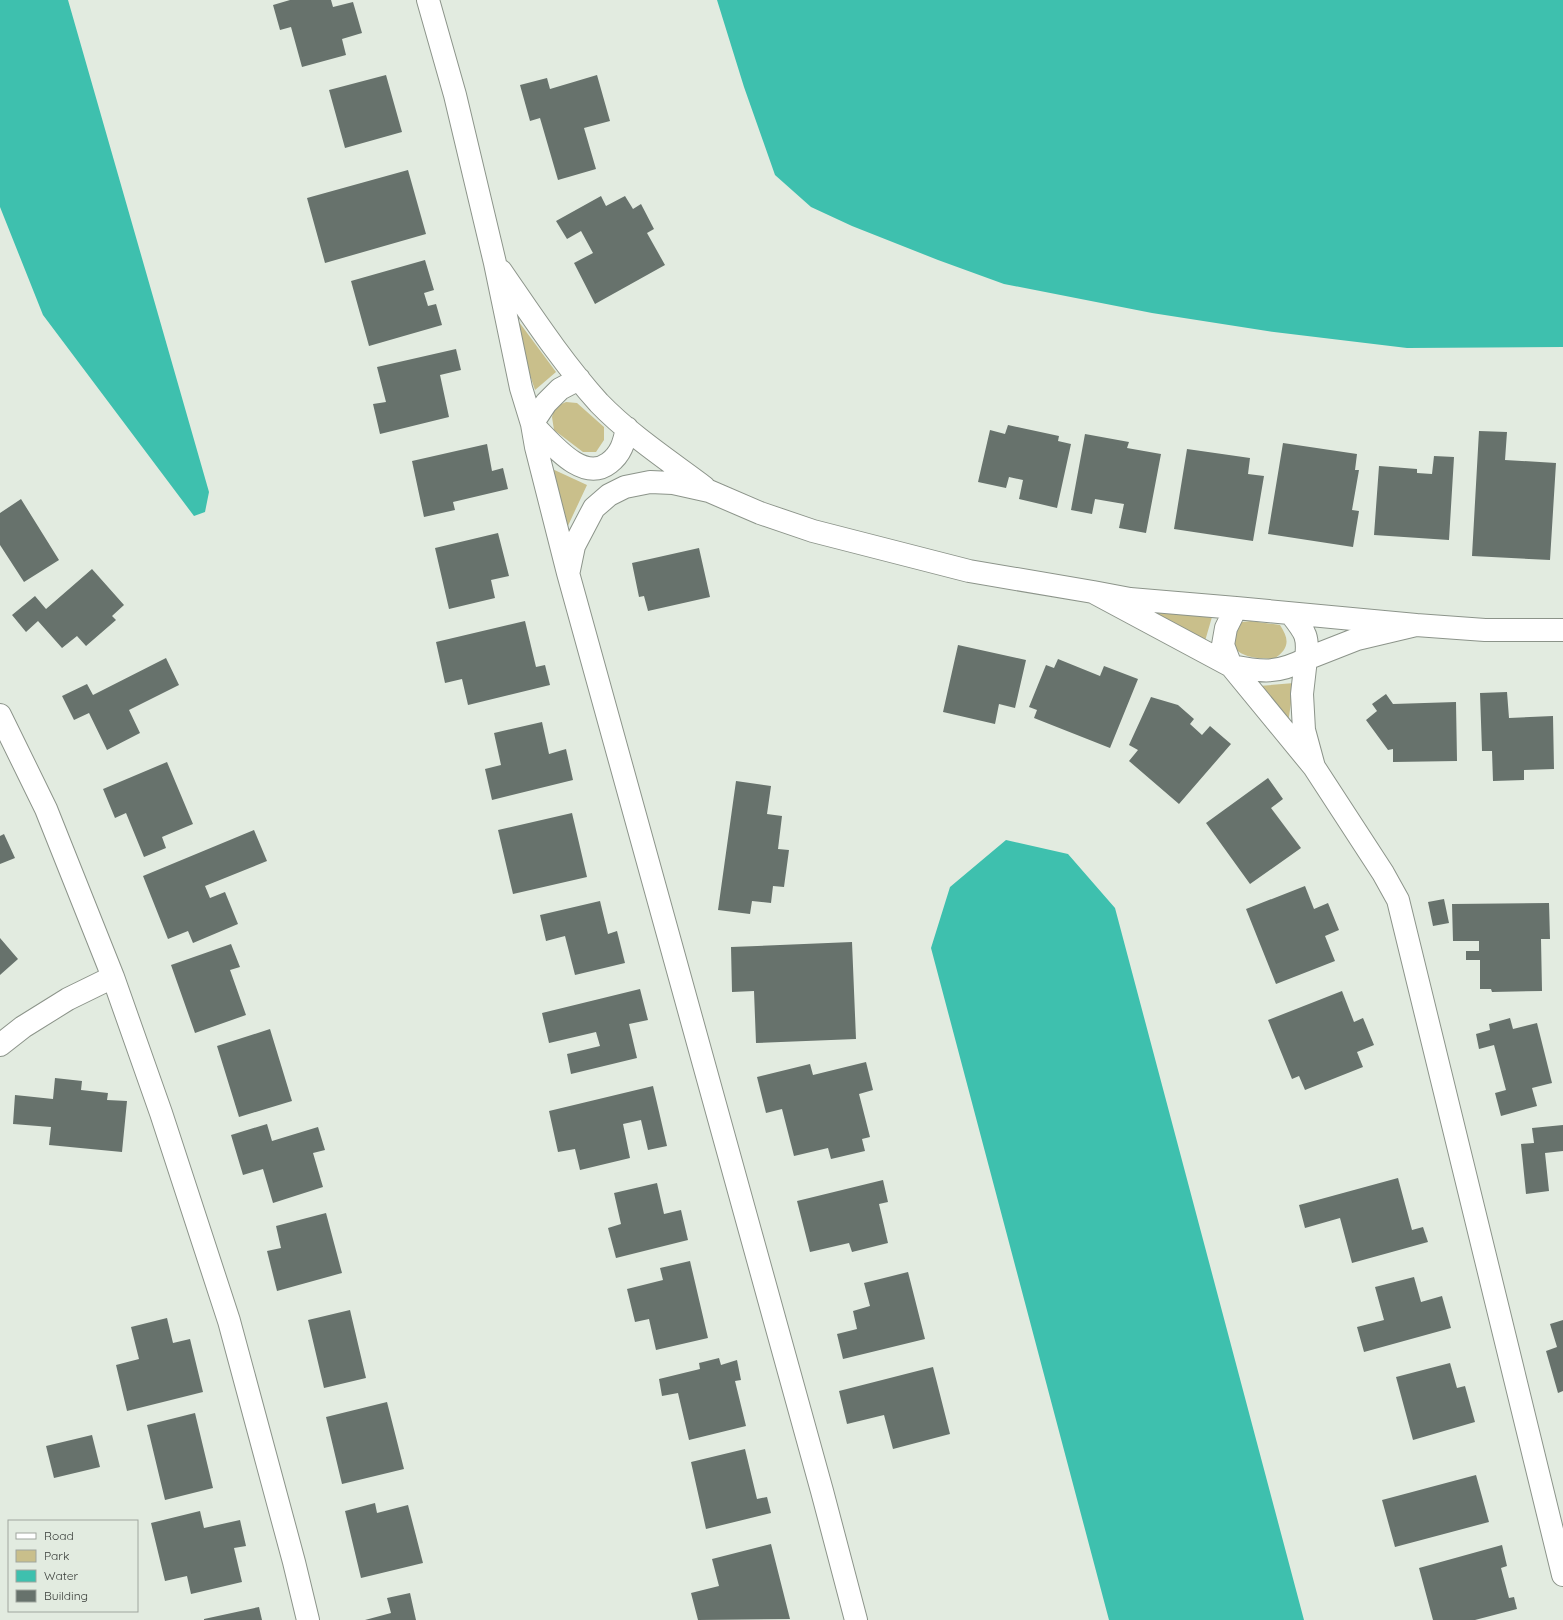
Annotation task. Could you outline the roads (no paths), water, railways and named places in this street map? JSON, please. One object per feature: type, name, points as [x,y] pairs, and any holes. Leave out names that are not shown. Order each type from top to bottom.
[{"type":"street","points":[[428,0],[455,94],[495,263],[521,388],[532,424],[536,447],[568,574],[820,1483],[856,1620]]},
{"type":"street","points":[[495,263],[557,353],[600,403],[635,436],[709,491]]},
{"type":"street","points":[[532,424],[546,403],[560,389],[579,379]]},
{"type":"street","points":[[532,424],[567,457],[581,467],[650,482],[673,483],[709,491],[760,514],[813,531],[968,571],[1130,599],[1485,630],[1563,630]]},
{"type":"street","points":[[594,469],[604,466],[616,457],[624,443],[627,428]]},
{"type":"street","points":[[568,574],[574,546],[594,508],[609,495],[625,487],[650,482]]},
{"type":"street","points":[[1093,592],[1231,666],[1262,672],[1290,667],[1306,659],[1357,639],[1416,625]]},
{"type":"street","points":[[1236,608],[1226,628],[1223,645],[1231,666],[1314,767],[1383,873],[1398,900],[1563,1575]]},
{"type":"street","points":[[1291,614],[1305,632],[1308,645],[1302,694],[1304,730],[1314,767]]},
{"type":"street","points":[[0,715],[46,809],[113,977],[161,1113],[229,1321],[308,1620]]},
{"type":"street","points":[[0,1045],[23,1027],[68,999],[113,977]]},
{"type":"water","points":[[0,0],[68,0],[209,492],[205,512],[194,516],[43,315],[0,207]]},
{"type":"water","points":[[717,0],[1563,0],[1563,347],[1407,348],[1274,332],[1152,313],[1004,284],[852,226],[811,207],[775,175],[744,87]]},
{"type":"water","points":[[1006,840],[1068,854],[1115,908],[1304,1620],[1109,1620],[931,948],[950,887]]}]
